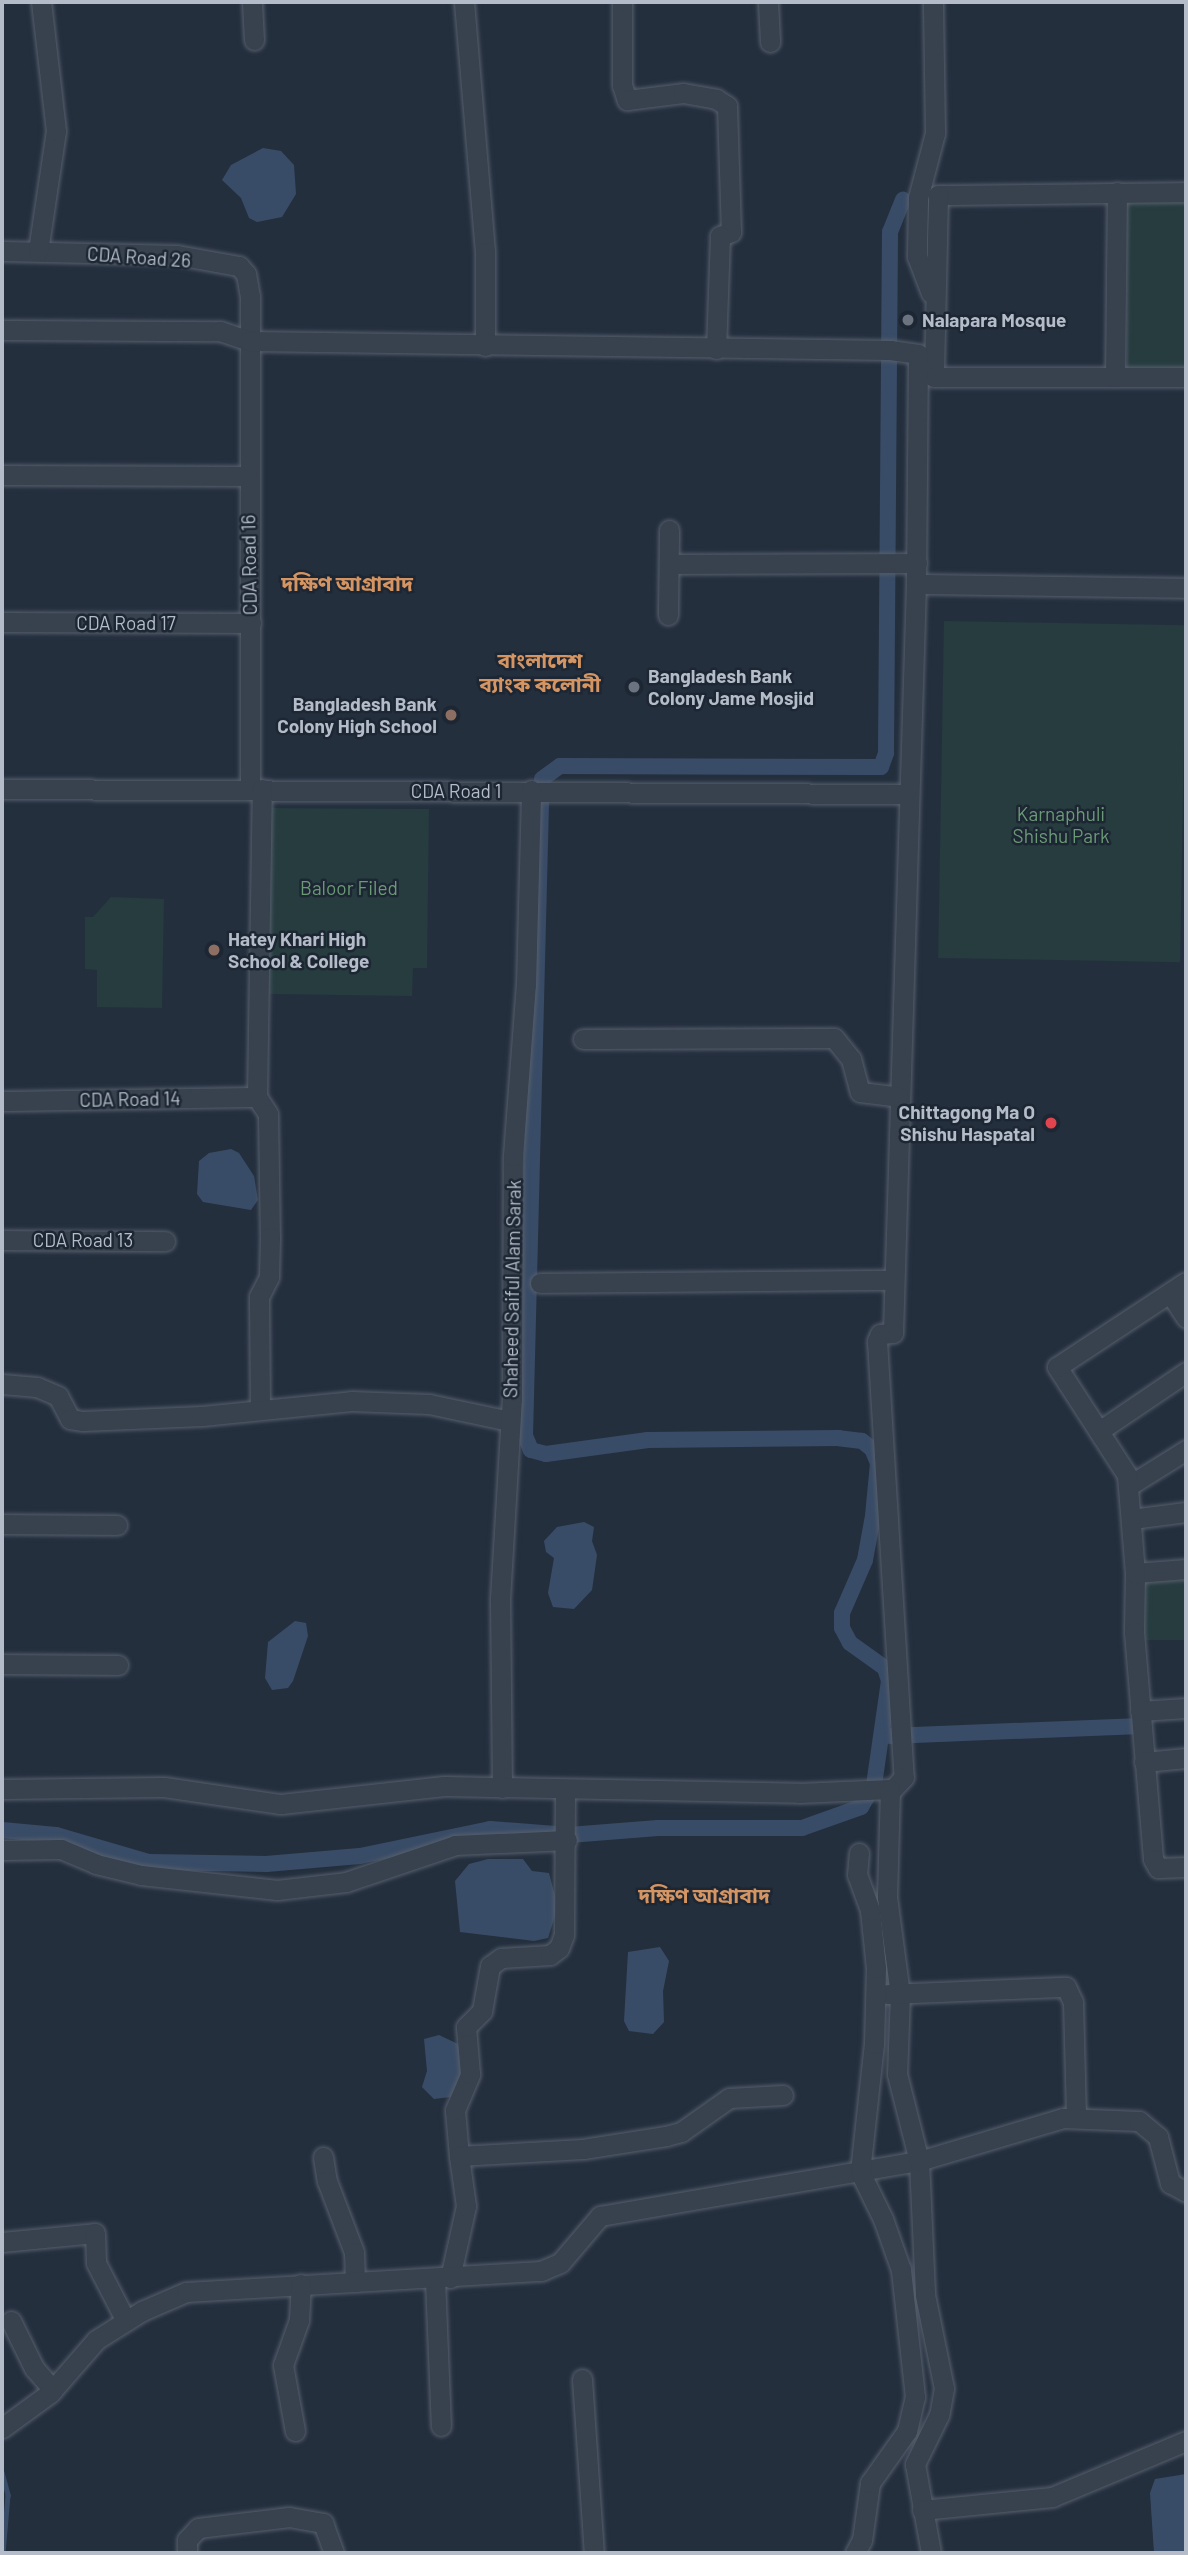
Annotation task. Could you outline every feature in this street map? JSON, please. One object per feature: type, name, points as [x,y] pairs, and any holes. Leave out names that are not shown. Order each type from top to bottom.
[{"type":"street","points":[[38,251],[56,131],[41,2]]},
{"type":"street","points":[[252,2],[254,40]]},
{"type":"street","points":[[464,2],[485,252],[485,346]]},
{"type":"street","points":[[622,2],[622,85],[627,100],[683,93],[716,99],[727,106],[731,232],[719,239],[716,349]]},
{"type":"street","points":[[768,2],[770,42]]},
{"type":"street","points":[[2,330],[220,331],[249,341],[890,350],[915,353],[929,346],[931,287],[917,257],[917,219],[918,198],[935,133],[933,2]]},
{"type":"street","points":[[1186,192],[944,192],[935,202],[934,377],[1186,377]]},
{"type":"street","points":[[1115,377],[1117,192]]},
{"type":"street","name":"CDA Road 26","points":[[2,251],[166,255],[239,266],[249,283],[249,341]]},
{"type":"street","name":"CDA Road 16","points":[[249,341],[247,476],[256,789],[257,1097]]},
{"type":"street","points":[[2,1789],[164,1787],[281,1804],[422,1788],[502,1788],[565,1794],[889,1790],[904,1777],[877,1341],[880,1334],[893,1333],[916,584],[915,353]]},
{"type":"street","points":[[2,475],[247,476]]},
{"type":"street","points":[[668,615],[669,530]]},
{"type":"street","points":[[670,564],[916,564]]},
{"type":"street","points":[[916,584],[1186,588]]},
{"type":"street","name":"CDA Road 17","points":[[2,622],[251,623]]},
{"type":"street","name":"CDA Road 1","points":[[2,789],[909,794]]},
{"type":"street","name":"Shaheed Saiful Alam Sarak","points":[[502,1788],[500,1599],[510,1421],[513,1156],[526,985],[531,790]]},
{"type":"street","points":[[583,1039],[834,1038],[851,1059],[860,1092],[899,1097]]},
{"type":"street","points":[[257,1097],[268,1114],[270,1237],[269,1277],[259,1297],[260,1409]]},
{"type":"street","name":"CDA Road 14","points":[[2,1101],[257,1097]]},
{"type":"street","name":"CDA Road 13","points":[[2,1240],[165,1241]]},
{"type":"street","points":[[540,1283],[893,1280]]},
{"type":"street","points":[[1186,1318],[1178,1288],[1056,1367],[1099,1431],[1130,1485],[1140,1711],[1154,1864],[1186,1867]]},
{"type":"street","points":[[1099,1431],[1186,1372]]},
{"type":"street","points":[[2,1384],[37,1387],[58,1396],[70,1419],[83,1421],[260,1409],[314,1402],[394,1401],[510,1421]]},
{"type":"street","points":[[1130,1485],[1186,1450]]},
{"type":"street","points":[[1132,1519],[1186,1512]]},
{"type":"street","points":[[2,1524],[117,1525]]},
{"type":"street","points":[[1135,1573],[1186,1569]]},
{"type":"street","points":[[2,1664],[118,1665]]},
{"type":"street","points":[[1140,1711],[1186,1708]]},
{"type":"street","points":[[1144,1762],[1186,1758]]},
{"type":"street","points":[[889,1790],[887,1904],[900,1994],[898,2082],[919,2161],[925,2295],[944,2398],[915,2464],[931,2553]]},
{"type":"street","points":[[441,2426],[442,2278],[466,2206],[455,2110],[470,2074],[466,2026],[482,2011],[490,1966],[501,1958],[550,1955],[559,1948],[564,1935],[567,1838],[565,1794]]},
{"type":"street","points":[[2,1850],[61,1849],[96,1864],[141,1875],[277,1890],[346,1882],[455,1845],[567,1838]]},
{"type":"street","points":[[855,2553],[862,2540],[870,2483],[907,2431],[915,2397],[901,2270],[883,2219],[860,2172],[876,1994],[870,1910],[857,1875],[859,1853]]},
{"type":"street","points":[[876,1994],[1066,1987],[1073,2002],[1076,2118]]},
{"type":"street","points":[[459,2156],[583,2149],[667,2136],[681,2132],[729,2098],[783,2095]]},
{"type":"street","points":[[2,2428],[53,2390],[86,2348],[126,2321],[186,2292],[541,2271],[560,2263],[600,2216],[919,2161],[1044,2123],[1076,2118],[1122,2119],[1148,2127],[1158,2137],[1170,2183],[1186,2192]]},
{"type":"street","points":[[323,2157],[327,2181],[355,2252],[355,2282]]},
{"type":"street","points":[[2,2242],[95,2233],[96,2263],[126,2321]]},
{"type":"street","points":[[295,2431],[283,2365],[299,2320],[300,2284]]},
{"type":"street","points":[[11,2321],[34,2368],[53,2390]]},
{"type":"street","points":[[582,2379],[594,2553]]},
{"type":"street","points":[[922,2510],[1052,2497],[1186,2441]]},
{"type":"street","points":[[187,2553],[187,2540],[198,2528],[304,2517],[323,2523],[334,2553]]},
{"type":"green space","points":[[1127,187],[1186,187],[1186,370],[1127,370]]},
{"type":"green space","name":"Karnaphuli Shishu Park","points":[[944,621],[1186,625],[1180,962],[938,958]]},
{"type":"green space","name":"Baloor Filed","points":[[270,808],[429,809],[427,968],[413,968],[412,996],[268,994]]},
{"type":"green space","points":[[111,897],[164,899],[162,1008],[97,1007],[97,970],[85,969],[85,917],[93,917]]},
{"type":"green space","points":[[1142,1575],[1186,1575],[1186,1640],[1142,1640]]},
{"type":"water","points":[[263,148],[281,151],[294,165],[296,194],[282,217],[257,222],[249,218],[241,198],[222,180],[231,165]]},
{"type":"water","points":[[231,1149],[239,1153],[254,1176],[258,1200],[251,1210],[203,1202],[197,1194],[199,1161],[209,1153]]},
{"type":"water","points":[[584,1522],[594,1527],[592,1541],[597,1555],[592,1590],[574,1609],[553,1607],[548,1593],[554,1558],[546,1552],[544,1541],[557,1527]]},
{"type":"water","points":[[295,1621],[306,1623],[308,1636],[293,1681],[288,1688],[272,1690],[265,1678],[268,1642]]},
{"type":"water","points":[[488,1859],[523,1859],[532,1871],[549,1873],[558,1907],[548,1938],[534,1941],[460,1932],[455,1881],[469,1864]]},
{"type":"water","points":[[660,1947],[669,1961],[663,1991],[664,2022],[653,2034],[629,2031],[624,2021],[628,1952]]},
{"type":"water","points":[[439,2035],[458,2044],[465,2068],[451,2097],[434,2099],[422,2087],[427,2071],[424,2039]]},
{"type":"water","points":[[1186,2474],[1186,2553],[1154,2553],[1150,2493],[1155,2479]]},
{"type":"waterway","points":[[542,779],[560,766],[881,767],[886,753],[890,232],[903,199]]},
{"type":"waterway","points":[[2,1830],[56,1835],[149,1862],[266,1864],[360,1856],[490,1829],[569,1835],[658,1828],[802,1828],[861,1807],[874,1785],[889,1681],[885,1668],[850,1643],[842,1628],[842,1613],[865,1560],[873,1516],[878,1463],[872,1449],[862,1441],[839,1438],[648,1440],[546,1454],[531,1450],[525,1436],[541,802]]},
{"type":"waterway","points":[[890,1736],[1135,1726]]},
{"type":"waterway","points":[[2,2472],[8,2495],[3,2553]]},
{"type":"place","name":"Nalapara Mosque","points":[[908,320]]},
{"type":"place","name":"Bangladesh Bank Colony Jame Mosjid","points":[[634,687]]},
{"type":"place","name":"Bangladesh Bank Colony High School","points":[[451,715]]},
{"type":"place","name":"Hatey Khari High School & College","points":[[214,950]]},
{"type":"place","name":"Chittagong Ma O Shishu Haspatal","points":[[1051,1123]]},
{"type":"district","name":"দক্ষিণ আগ্রাবাদ","points":[[347,583]]},
{"type":"district","name":"বাংলাদেশ ব্যাংক কলোনী","points":[[540,672]]},
{"type":"district","name":"দক্ষিণ আগ্রাবাদ","points":[[704,1895]]}]
